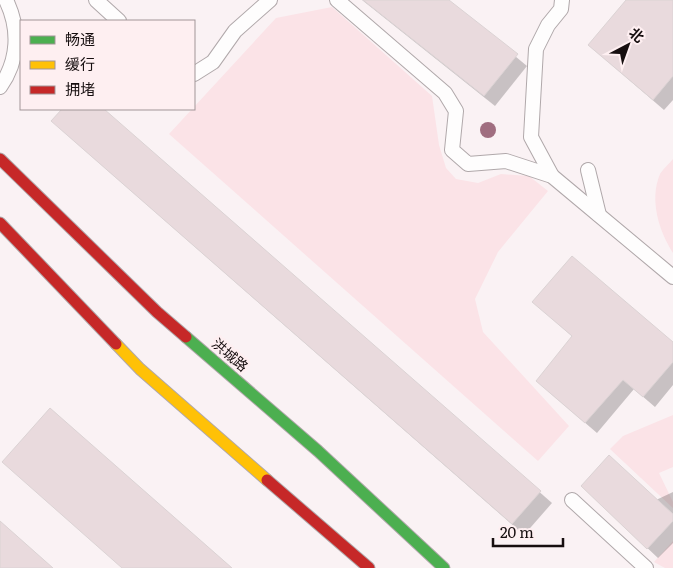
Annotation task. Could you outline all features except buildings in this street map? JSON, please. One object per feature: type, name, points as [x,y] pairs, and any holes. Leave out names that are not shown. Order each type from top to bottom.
[{"type":"highway","name":"洪城路","points":[[0,159],[157,312],[318,451],[444,568]]},
{"type":"highway","points":[[0,223],[140,369],[369,568]]},
{"type":"lane","points":[[0,87],[9,74],[17,44],[13,16],[6,0]]},
{"type":"lane","points":[[96,0],[118,20]]},
{"type":"lane","points":[[195,73],[213,62],[235,32],[270,0]]},
{"type":"lane","points":[[337,0],[445,93],[456,111],[452,150],[468,164],[506,160],[552,176],[673,277]]},
{"type":"lane","points":[[552,176],[531,137],[536,50],[548,25],[561,10],[562,0]]},
{"type":"lane","points":[[588,170],[599,215]]},
{"type":"lane","points":[[572,500],[646,568]]},
{"type":"shaded area","points":[[332,7],[432,96],[439,145],[446,168],[456,179],[478,183],[501,174],[529,176],[548,191],[498,252],[475,299],[483,332],[569,426],[538,461],[169,134],[191,110],[195,110],[195,106],[276,18]]},
{"type":"shaded area","points":[[673,159],[673,253],[660,225],[655,194],[660,174]]},
{"type":"shaded area","points":[[673,415],[673,467],[659,473],[673,502],[673,508],[610,449],[623,436]]},
{"type":"shaded area","points":[[673,541],[673,568],[665,568],[654,562]]},
{"type":"traffic: fast","points":[[186,337],[318,451],[444,568]]},
{"type":"traffic: slow","points":[[116,344],[140,369],[267,480]]},
{"type":"traffic: jam","points":[[0,159],[157,312],[186,337]]},
{"type":"traffic: jam","points":[[0,223],[116,344]]},
{"type":"traffic: jam","points":[[267,480],[369,568]]}]
